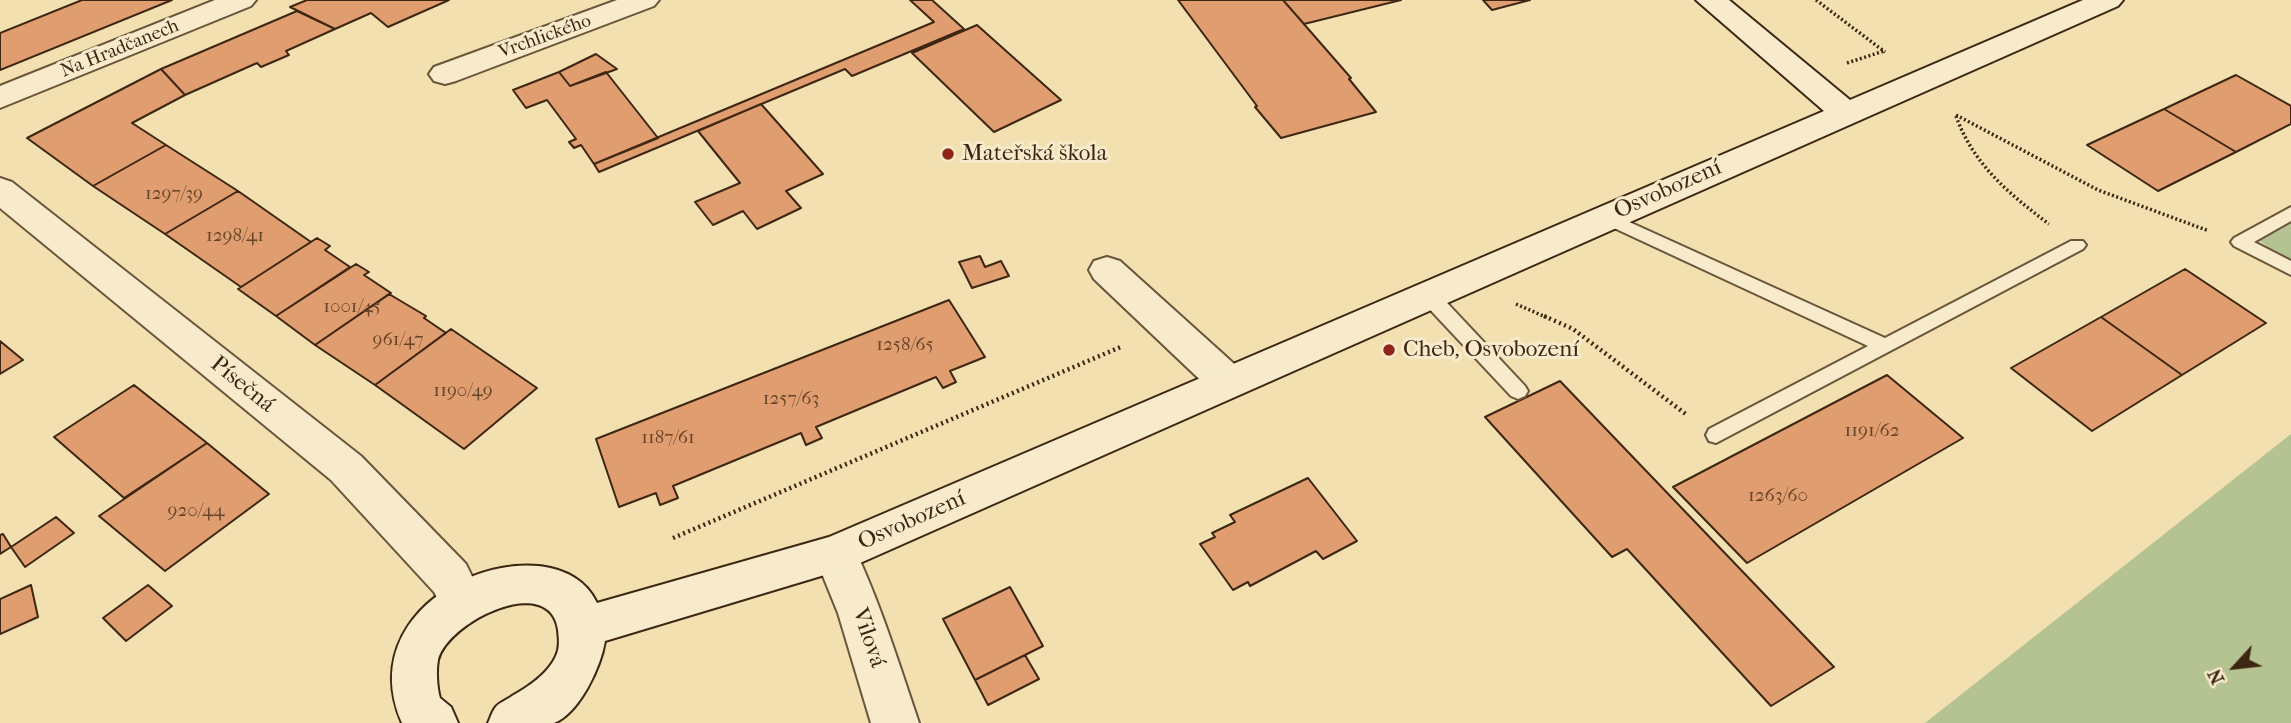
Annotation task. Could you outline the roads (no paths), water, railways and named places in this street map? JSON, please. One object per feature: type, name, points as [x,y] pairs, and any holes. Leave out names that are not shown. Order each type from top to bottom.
[{"type":"street","name":"Na Hradčanech","points":[[0,98],[240,0]]},
{"type":"street","name":"Vrchlického","points":[[445,74],[644,0]]},
{"type":"street","points":[[1712,0],[1845,113]]},
{"type":"street","name":"Osvobození","points":[[583,627],[836,554],[2108,0]]},
{"type":"street","name":"Písečná","points":[[0,190],[346,468],[450,578],[463,601]]},
{"type":"street","points":[[1107,270],[1228,382]]},
{"type":"street","name":"Vilová","points":[[836,554],[860,613],[895,723]]},
{"type":"street","points":[[417,718],[411,677],[418,652],[432,629],[463,601],[506,584],[535,583],[559,590],[576,606],[583,627],[580,653],[568,680],[545,704],[512,723]]},
{"type":"lane","points":[[2291,213],[2240,242],[2291,269]]},
{"type":"lane","points":[[1605,217],[1885,346]]},
{"type":"lane","points":[[1716,435],[2077,245]]},
{"type":"lane","points":[[1443,288],[1518,391]]},
{"type":"place","name":"Mateřská škola","points":[[948,154]]},
{"type":"place","name":"Cheb, Osvobození","points":[[1389,350]]}]
